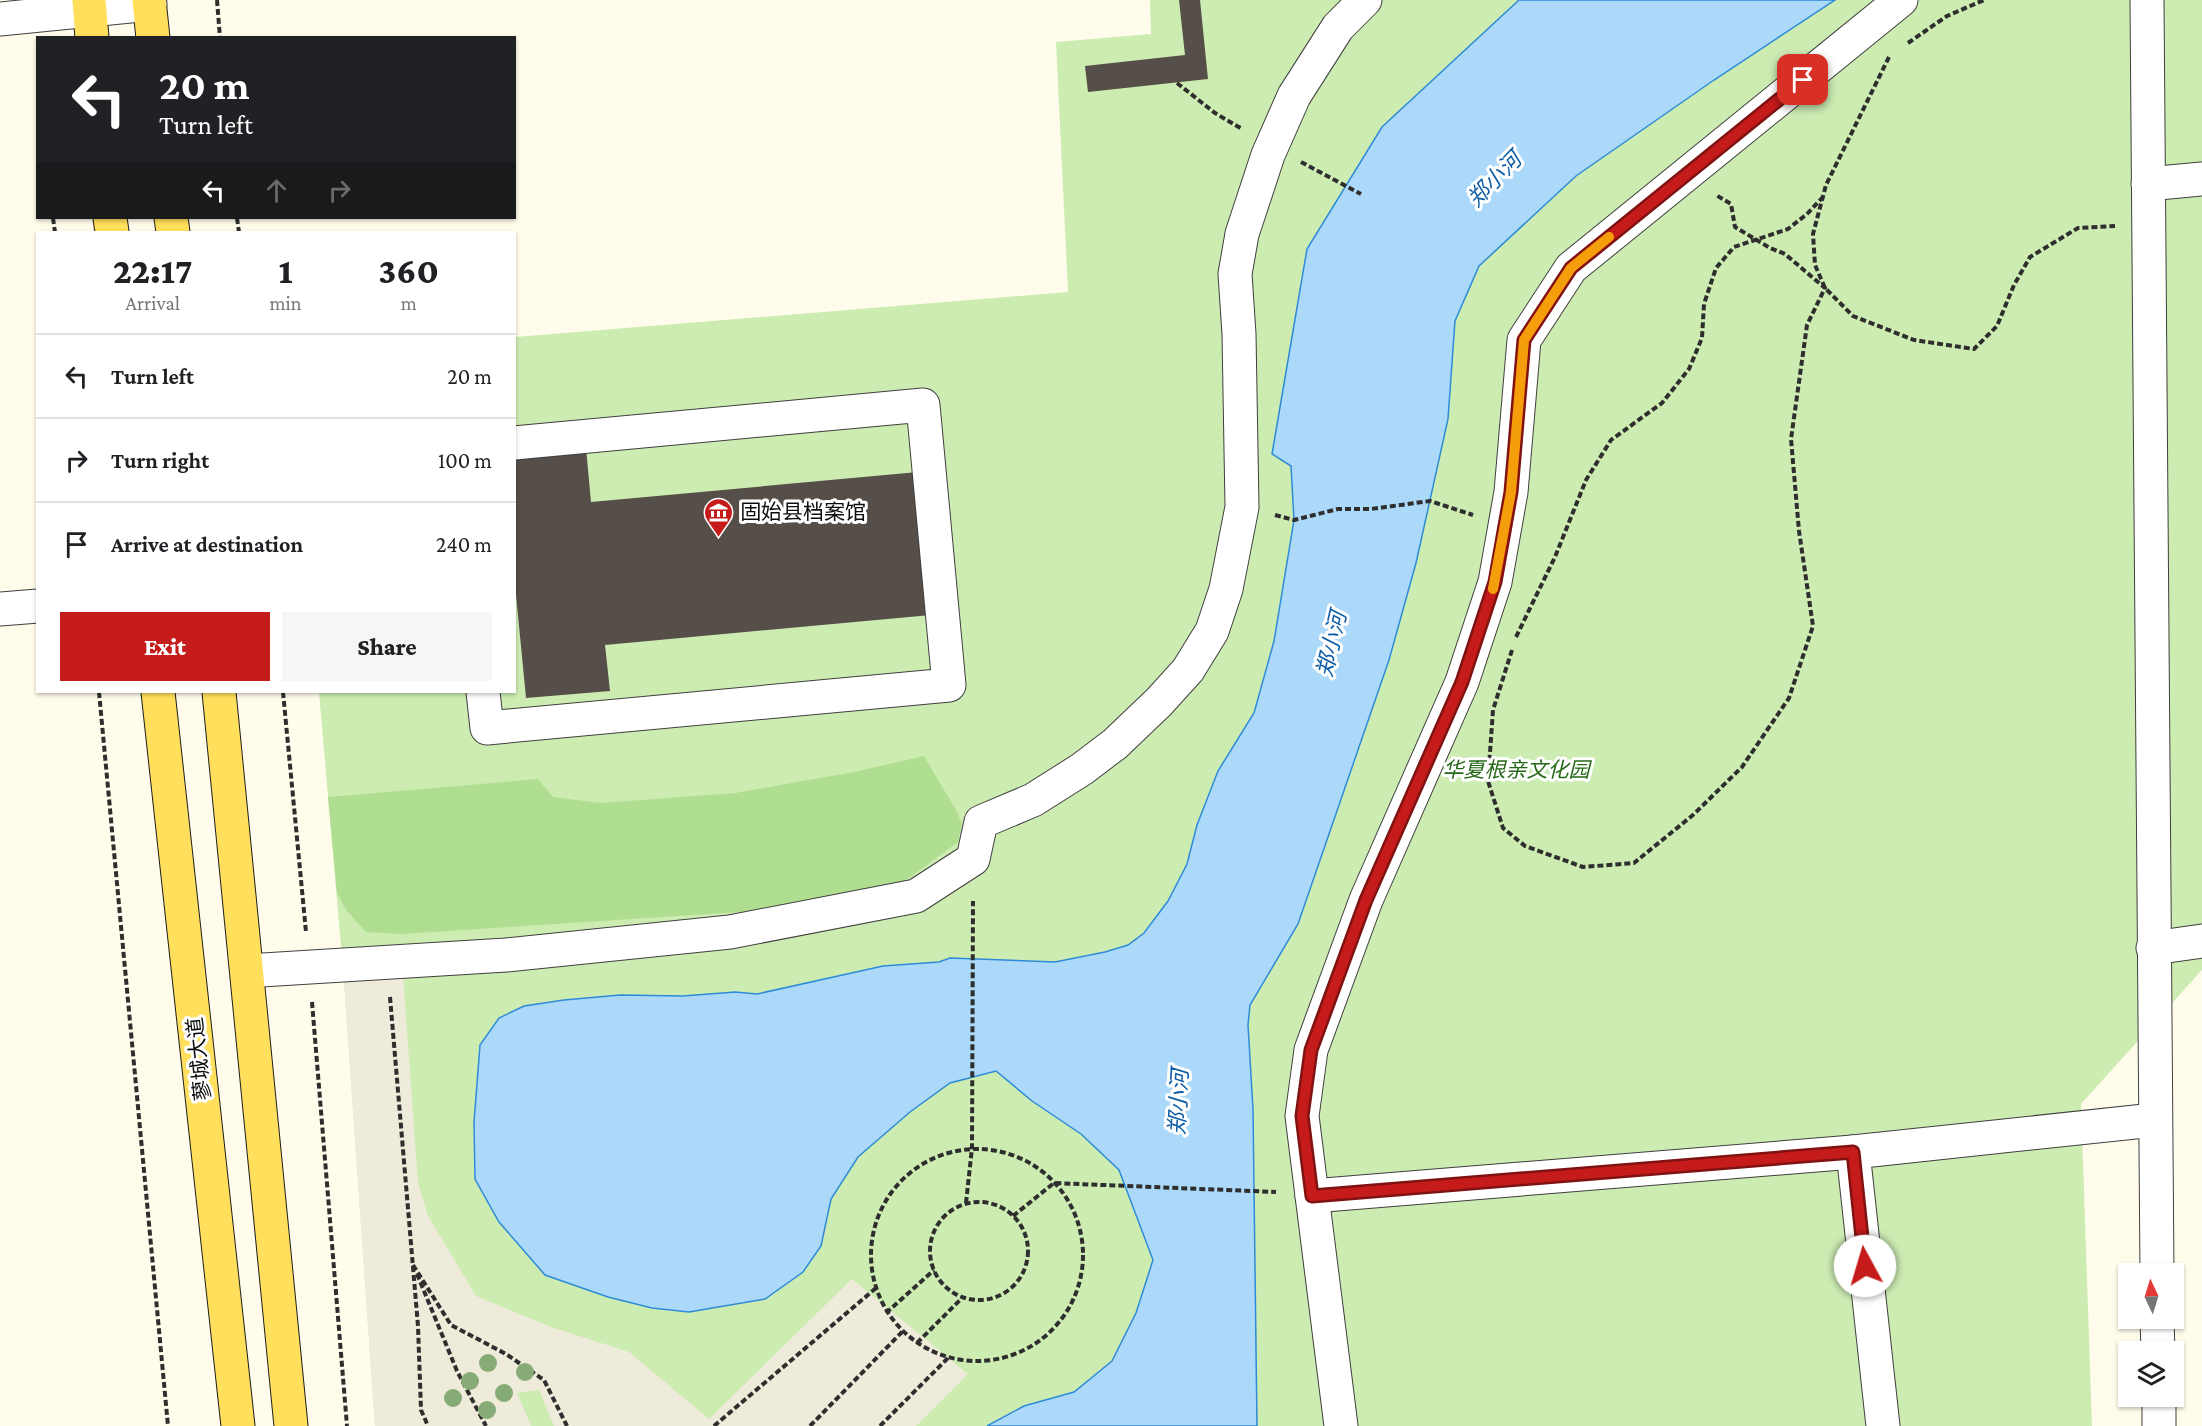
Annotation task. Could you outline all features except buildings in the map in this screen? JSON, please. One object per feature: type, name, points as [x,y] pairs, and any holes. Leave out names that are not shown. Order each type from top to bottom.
[{"type":"main road","points":[[150,2],[153,36]]},
{"type":"main road","name":"蓼城大道","points":[[158,693],[238,1426]]},
{"type":"main road","points":[[219,693],[291,1426]]},
{"type":"street","points":[[247,971],[506,955],[730,932],[915,896],[973,859],[981,822],[1033,800],[1082,769],[1115,744],[1159,702],[1188,670],[1212,631],[1226,589],[1242,507],[1239,334],[1235,274],[1242,234],[1268,155],[1294,96],[1338,27],[1365,0]]},
{"type":"street","points":[[1341,1426],[1302,1116],[1311,1050],[1366,900],[1462,682],[1495,582],[1511,492],[1524,340],[1571,268],[1901,0]]},
{"type":"street","points":[[2147,0],[2157,1263]]},
{"type":"street","points":[[0,19],[90,16],[150,2]]},
{"type":"street","points":[[2148,184],[2202,179]]},
{"type":"street","points":[[483,693],[487,728],[949,685],[923,405],[516,443]]},
{"type":"street","points":[[0,609],[36,606]]},
{"type":"street","points":[[2153,948],[2202,941]]},
{"type":"street","points":[[1312,1196],[1853,1152],[2154,1120]]},
{"type":"street","points":[[1853,1152],[1883,1426]]},
{"type":"street","points":[[2158,1407],[2159,1426]]},
{"type":"path","points":[[217,0],[220,36]]},
{"type":"path","points":[[1823,197],[1788,229],[1734,247],[1716,267],[1704,304],[1702,338],[1689,369],[1662,404],[1611,440],[1586,480],[1555,557],[1517,637],[1493,710],[1488,781],[1503,828],[1525,846],[1583,867],[1634,863],[1693,815],[1742,767],[1789,698],[1813,626],[1799,531],[1791,439],[1807,325],[1825,288],[1815,265],[1813,234],[1823,197],[1826,185],[1889,57]]},
{"type":"path","points":[[1675,183],[1719,196],[1731,204],[1735,227],[1785,254],[1825,288],[1853,316],[1914,340],[1974,349],[1997,326],[2013,285],[2030,257],[2078,228],[2148,224]]},
{"type":"path","points":[[1268,513],[1294,520],[1338,509],[1371,509],[1430,501],[1445,506]]},
{"type":"path","points":[[99,693],[168,1426]]},
{"type":"path","points":[[283,693],[348,1426]]},
{"type":"path","points":[[966,1203],[972,1148],[973,914]]},
{"type":"path","points":[[387,963],[412,1263],[421,1410],[428,1426]]},
{"type":"path","points":[[972,1148],[1008,1153],[1042,1170],[1067,1197],[1082,1231],[1083,1269],[1073,1304],[1050,1334],[1018,1354],[982,1362],[948,1358],[917,1343],[886,1313],[872,1279],[870,1241],[881,1206],[904,1177],[935,1156],[972,1148]]},
{"type":"path","points":[[1013,1216],[1054,1183],[1270,1191]]},
{"type":"path","points":[[985,1202],[1004,1208],[1018,1221],[1026,1238],[1028,1257],[1022,1275],[1009,1290],[992,1298],[973,1300],[954,1294],[940,1281],[931,1264],[930,1245],[936,1227],[949,1212],[966,1203],[985,1202]]},
{"type":"path","points":[[412,1263],[457,1371],[486,1426]]},
{"type":"path","points":[[412,1263],[451,1325],[506,1354],[544,1380],[567,1426]]},
{"type":"path","points":[[886,1313],[934,1270]]},
{"type":"path","points":[[714,1426],[876,1288]]},
{"type":"path","points":[[917,1343],[963,1297]]},
{"type":"path","points":[[810,1426],[903,1331]]},
{"type":"path","points":[[880,1426],[948,1358]]},
{"type":"green space","name":"华夏根亲文化园","points":[[1150,0],[2202,0],[2202,970],[2081,1104],[2092,1426],[375,1426],[344,981],[319,693],[516,693],[516,337],[1068,292],[1056,42],[1151,34]]},
{"type":"green space","points":[[924,756],[962,824],[958,842],[905,881],[756,911],[401,934],[366,932],[346,910],[337,893],[328,797],[538,779],[553,797],[601,803],[735,793],[854,772]]},
{"type":"shaded area","points":[[403,976],[418,1183],[428,1216],[476,1296],[551,1327],[629,1352],[709,1419],[852,1279],[968,1374],[916,1426],[554,1426],[539,1390],[517,1393],[531,1426],[375,1426],[344,981]]},
{"type":"water","name":"郑小河","points":[[1519,0],[1835,0],[1714,80],[1576,176],[1479,266],[1455,321],[1448,419],[1416,563],[1389,660],[1298,924],[1250,1005],[1248,1025],[1253,1109],[1257,1426],[987,1426],[1024,1406],[1074,1392],[1112,1361],[1136,1313],[1153,1260],[1119,1170],[1081,1134],[1032,1101],[996,1071],[950,1083],[910,1112],[858,1157],[831,1199],[821,1246],[803,1272],[765,1299],[689,1312],[652,1308],[608,1297],[545,1275],[499,1222],[475,1179],[474,1122],[480,1045],[499,1018],[524,1006],[564,1000],[620,995],[683,996],[735,992],[757,994],[883,966],[939,962],[950,958],[1055,962],[1128,945],[1144,933],[1168,901],[1187,864],[1197,825],[1218,771],[1254,713],[1274,641],[1294,520],[1291,466],[1272,454],[1307,249],[1382,127]]},
{"type":"slow traffic","points":[[1493,589],[1511,492],[1524,340],[1571,268],[1609,237]]},
{"type":"place","name":"固始县档案馆","points":[[719,538]]},
{"type":"route","points":[[1803,80],[1571,268],[1524,340],[1511,492],[1495,582],[1462,682],[1366,900],[1311,1050],[1302,1116],[1312,1196],[1853,1152],[1865,1266]]}]
